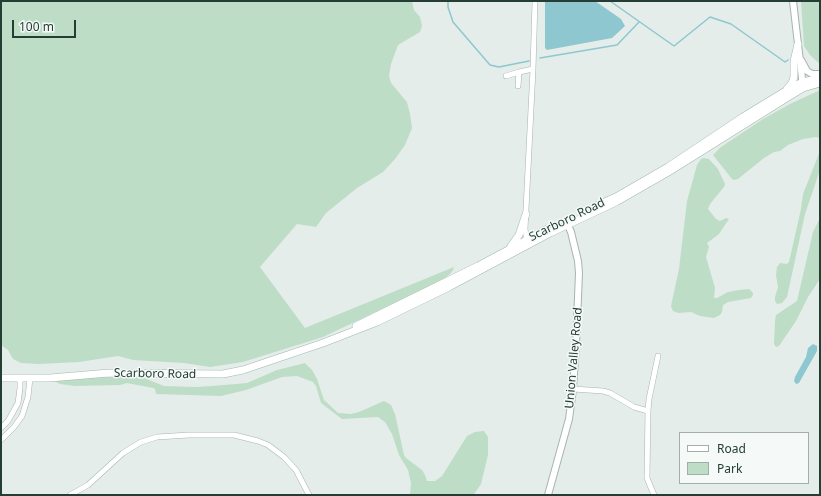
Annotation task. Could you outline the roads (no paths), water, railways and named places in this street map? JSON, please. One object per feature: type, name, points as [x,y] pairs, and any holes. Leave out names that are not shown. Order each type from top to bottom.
[{"type":"main road","points":[[784,91],[792,82],[794,77],[794,61],[798,44]]},
{"type":"main road","name":"Scarboro Road","points":[[567,223],[644,181],[784,91],[820,79]]},
{"type":"main road","name":"Scarboro Road","points":[[1,378],[30,378],[109,373],[223,374],[243,370],[324,343],[377,322],[449,287],[527,242],[616,202],[643,188],[803,85],[820,83]]},
{"type":"main road","points":[[510,248],[519,236],[526,214]]},
{"type":"main road","name":"Scarboro Road","points":[[305,349],[385,312],[478,266],[510,248],[527,242]]},
{"type":"street","points":[[527,242],[526,214],[535,1]]},
{"type":"street","points":[[793,1],[803,85]]},
{"type":"street","points":[[799,56],[807,71],[812,74],[820,74]]},
{"type":"street","points":[[506,76],[533,69]]},
{"type":"street","points":[[518,86],[519,72]]},
{"type":"street","name":"Union Valley Road","points":[[548,495],[569,419],[574,389],[579,305],[579,274],[578,260],[567,223]]},
{"type":"street","points":[[654,495],[647,478],[648,410],[658,356]]},
{"type":"street","points":[[1,428],[8,421],[18,403],[20,378]]},
{"type":"street","points":[[1,440],[14,427],[24,412],[29,393],[30,378]]},
{"type":"street","points":[[574,389],[603,391],[634,407],[648,410]]},
{"type":"street","points":[[70,495],[88,485],[124,453],[141,442],[157,437],[234,435],[258,441],[276,450],[294,467],[301,477],[309,495]]},
{"type":"water","points":[[545,1],[595,1],[621,19],[625,26],[612,38],[547,50],[545,48]]},
{"type":"water","points":[[813,344],[817,346],[817,351],[799,383],[796,384],[794,381],[795,377],[806,357],[808,348]]},
{"type":"waterway","points":[[448,1],[448,7],[453,22],[490,65],[499,67],[529,61]]},
{"type":"waterway","points":[[610,1],[674,46],[710,17],[731,24],[785,62],[788,60]]},
{"type":"waterway","points":[[540,58],[617,45],[639,22]]}]
